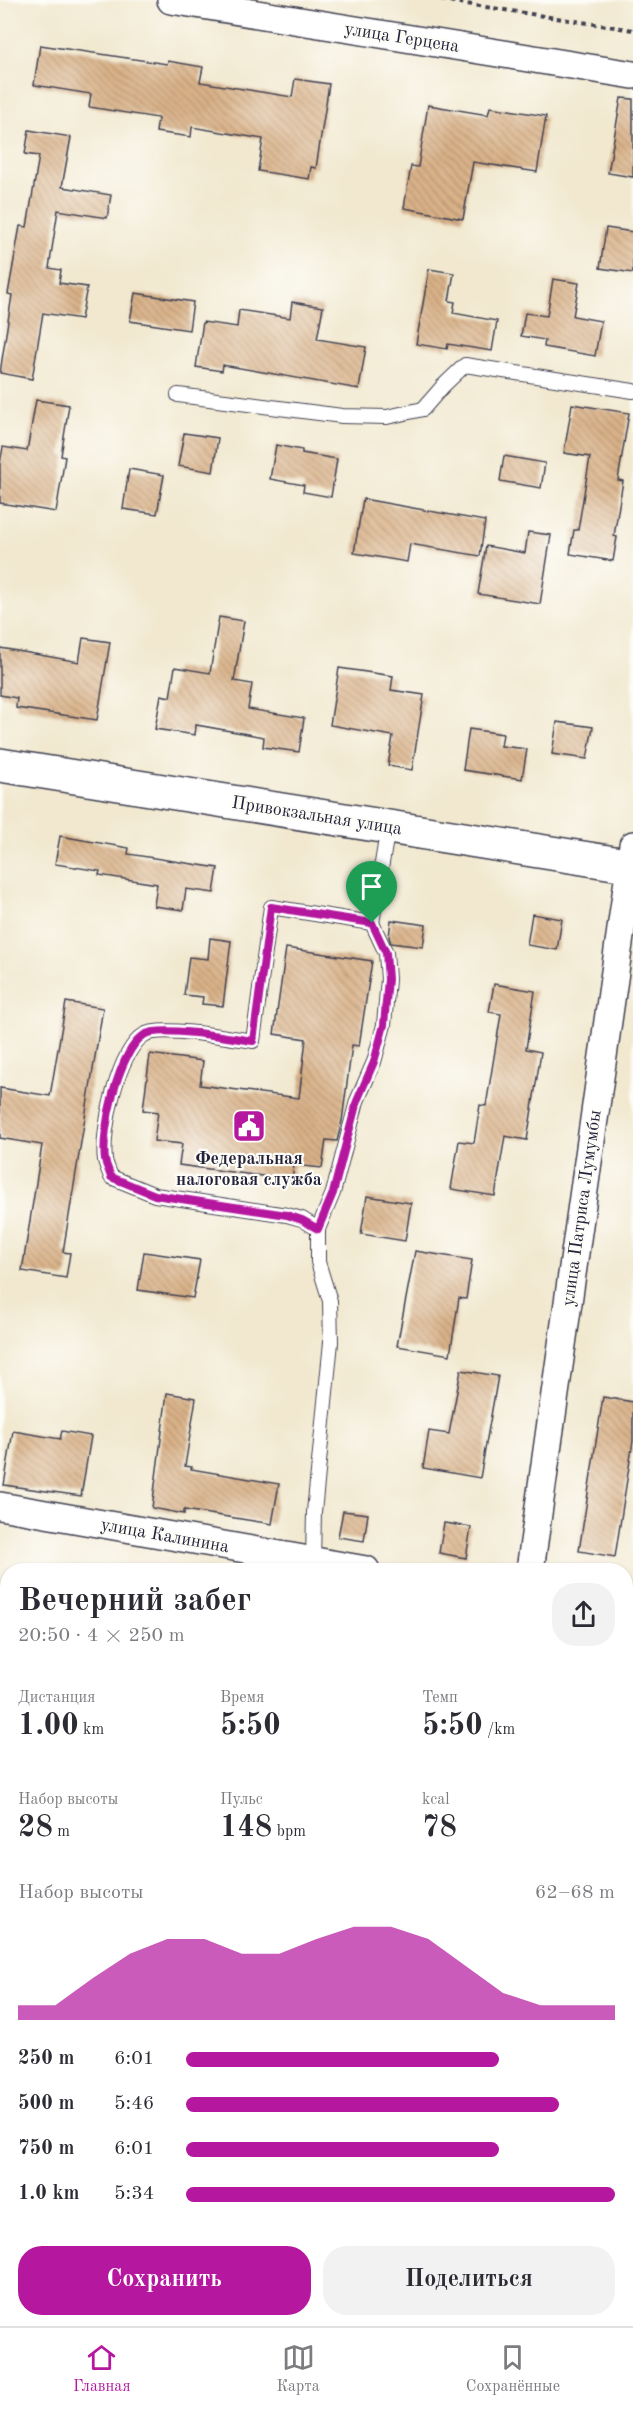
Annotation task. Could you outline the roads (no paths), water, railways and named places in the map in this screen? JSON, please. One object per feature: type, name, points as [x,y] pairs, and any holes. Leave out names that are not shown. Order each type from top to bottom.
[{"type":"street","name":"улица Герцена","points":[[171,0],[633,75]]},
{"type":"street","name":"Привокзальная улица","points":[[0,765],[388,827],[632,859]]},
{"type":"street","name":"улица Патриса Лумумбы","points":[[531,1563],[632,859]]},
{"type":"street","name":"улица Калинина","points":[[0,1506],[325,1563]]},
{"type":"lane","points":[[177,395],[342,416],[387,417],[423,409],[442,386],[465,365],[633,391]]},
{"type":"lane","points":[[313,1561],[314,1512],[331,1342],[330,1301],[318,1262],[318,1229],[333,1193],[357,1101],[374,1062],[384,1025],[388,979],[386,953],[372,923],[388,827]]},
{"type":"lane","points":[[318,1229],[287,1215],[155,1195],[111,1177],[105,1160],[108,1121],[114,1088],[128,1053],[144,1035],[160,1031],[182,1032],[253,1041],[271,907],[372,923]]},
{"type":"place","name":"Федеральная налоговая служба","points":[[249,1126]]}]
